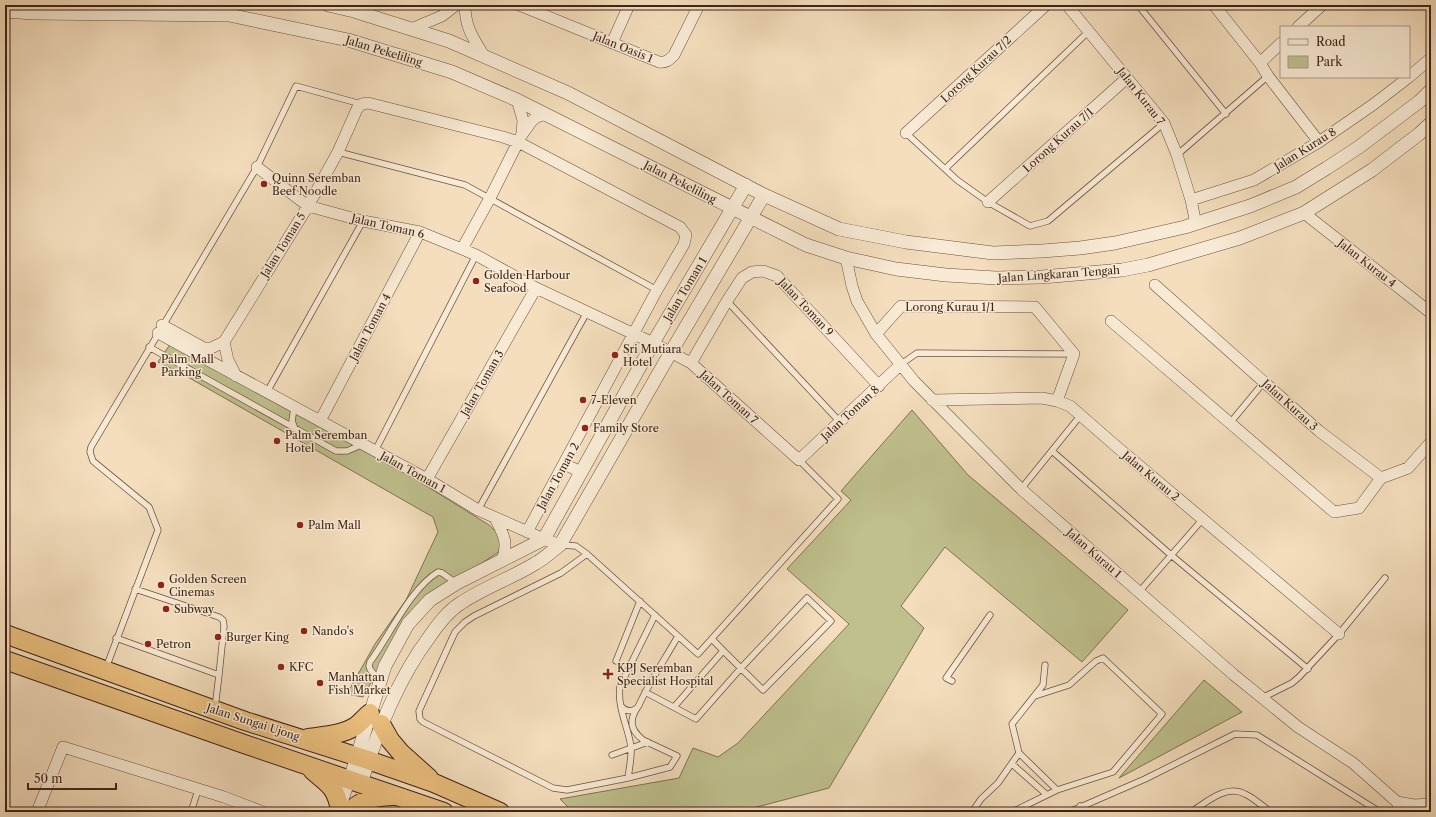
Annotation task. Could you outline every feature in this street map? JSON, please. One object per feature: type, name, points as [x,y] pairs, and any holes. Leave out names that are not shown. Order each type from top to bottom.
[{"type":"highway","name":"Jalan Sungai Ujong","points":[[5,634],[245,721],[363,758],[434,783],[500,812]]},
{"type":"highway","name":"Jalan Sungai Ujong","points":[[5,660],[444,812]]},
{"type":"highway","points":[[303,739],[328,735],[350,729],[375,718],[401,753],[434,783]]},
{"type":"highway","points":[[306,765],[336,792],[346,811],[372,798],[396,796]]},
{"type":"street","points":[[328,5],[354,11],[449,41],[484,56],[568,93],[764,195],[839,229],[906,242],[993,252],[1042,251],[1115,244],[1196,224],[1250,206],[1296,187],[1359,147],[1420,101],[1431,90]]},
{"type":"street","points":[[411,29],[442,16],[456,5]]},
{"type":"street","points":[[465,5],[465,18],[467,25],[484,56]]},
{"type":"street","name":"Jalan Oasis 1","points":[[519,5],[659,62],[670,60],[674,55],[698,5]]},
{"type":"street","points":[[612,43],[629,5]]},
{"type":"street","name":"Lorong Kurau 7/2","points":[[906,133],[1046,5]]},
{"type":"street","name":"Jalan Kurau 7","points":[[1067,5],[1164,123],[1178,155],[1196,224]]},
{"type":"street","points":[[1214,5],[1260,63],[1268,76],[1319,142]]},
{"type":"street","points":[[1299,26],[1322,5]]},
{"type":"street","name":"Jalan Pekeliling","points":[[5,11],[33,13],[229,14],[348,40],[452,72],[517,100],[733,209]]},
{"type":"street","points":[[1260,63],[1280,44]]},
{"type":"street","name":"Jalan Kurau 8","points":[[1410,76],[1431,58]]},
{"type":"street","name":"Lorong Kurau 7/1","points":[[988,202],[1127,78]]},
{"type":"street","name":"Jalan Kurau 8","points":[[1190,200],[1254,180],[1319,142],[1374,104],[1408,78]]},
{"type":"street","points":[[517,100],[523,120],[520,139]]},
{"type":"street","name":"Jalan Toman 2","points":[[362,104],[368,102],[502,137],[520,139],[680,227],[686,235],[684,244],[657,290],[527,532]]},
{"type":"street","name":"Jalan Toman 5","points":[[224,342],[308,206],[338,152],[357,109],[362,104]]},
{"type":"street","points":[[462,249],[520,139],[535,118],[545,114]]},
{"type":"street","name":"Jalan Lingkaran Tengah","points":[[733,209],[806,245],[846,258],[896,269],[946,275],[996,278],[1042,277],[1122,270],[1148,265],[1240,238],[1304,213],[1372,170],[1431,123]]},
{"type":"street","name":"Jalan Toman 6","points":[[257,167],[308,206],[363,221],[420,232],[476,255],[536,288],[653,343]]},
{"type":"street","name":"Jalan Toman 1","points":[[355,781],[375,718],[380,681],[388,660],[408,624],[430,600],[457,583],[544,539],[653,343],[746,185]]},
{"type":"street","name":"Jalan Toman 1","points":[[375,718],[402,680],[421,647],[441,620],[459,604],[484,589],[535,564],[560,544],[764,195]]},
{"type":"street","name":"Jalan Kurau 4","points":[[1304,213],[1431,312]]},
{"type":"street","name":"Jalan Toman 4","points":[[320,421],[420,232]]},
{"type":"street","name":"Jalan Kurau 1","points":[[846,258],[856,302],[876,334],[900,365],[932,400],[1021,489],[1262,698],[1298,727],[1353,763],[1399,807],[1431,804]]},
{"type":"street","name":"Jalan Toman 9","points":[[691,363],[742,278],[752,272],[764,271],[777,276],[879,386]]},
{"type":"street","name":"Jalan Kurau 3","points":[[1155,286],[1319,431],[1381,478]]},
{"type":"street","name":"Jalan Toman 3","points":[[427,479],[536,288]]},
{"type":"street","name":"Lorong Kurau 1/1","points":[[876,334],[901,306],[1035,307],[1074,354]]},
{"type":"street","points":[[1111,321],[1334,512],[1358,508],[1381,478],[1408,468],[1431,442]]},
{"type":"street","points":[[160,329],[204,348],[212,348],[224,342],[228,360],[236,376]]},
{"type":"street","name":"Jalan Toman 1","points":[[160,329],[236,376],[427,479],[478,510],[527,532],[560,544]]},
{"type":"street","name":"Jalan Toman 7","points":[[653,343],[691,363],[799,460]]},
{"type":"street","points":[[1057,401],[1074,354]]},
{"type":"street","name":"Jalan Toman 8","points":[[799,460],[900,365]]},
{"type":"street","name":"Jalan Kurau 2","points":[[932,400],[1042,398],[1057,401],[1070,406],[1202,520],[1339,634]]},
{"type":"street","points":[[564,464],[581,472]]},
{"type":"street","points":[[495,518],[506,540],[505,552],[502,560]]},
{"type":"street","points":[[37,812],[63,748],[263,812]]},
{"type":"street","points":[[346,811],[355,781]]},
{"type":"lane","points":[[1138,5],[1226,114]]},
{"type":"lane","points":[[945,169],[1089,31]]},
{"type":"lane","points":[[1178,155],[1268,76]]},
{"type":"lane","points":[[105,671],[116,638],[158,530],[149,507],[93,462],[90,452],[91,447],[257,167],[296,86],[362,104]]},
{"type":"lane","points":[[906,133],[957,180],[988,202],[1030,226],[1048,221],[1164,123]]},
{"type":"lane","points":[[338,152],[465,185],[657,290]]},
{"type":"lane","points":[[267,392],[363,221]]},
{"type":"lane","points":[[375,451],[476,255]]},
{"type":"lane","points":[[727,301],[840,422]]},
{"type":"lane","points":[[478,510],[587,312]]},
{"type":"lane","points":[[149,347],[336,451],[347,451],[363,444]]},
{"type":"lane","points":[[900,365],[917,353],[1074,354]]},
{"type":"lane","points":[[1230,423],[1264,382]]},
{"type":"lane","points":[[294,408],[292,421],[295,429]]},
{"type":"lane","points":[[1021,489],[1080,416]]},
{"type":"lane","points":[[1052,451],[1171,555],[1308,669]]},
{"type":"lane","points":[[560,544],[576,546],[587,554],[698,654],[838,498],[799,460]]},
{"type":"lane","points":[[1139,592],[1202,520]]},
{"type":"lane","points":[[587,554],[561,573],[474,616],[465,622],[455,632],[419,711],[420,719],[423,722],[553,788],[567,790],[628,778],[670,767],[677,756],[638,736],[633,727],[633,717],[645,692],[678,636]]},
{"type":"lane","points":[[380,681],[369,666],[374,655],[400,614],[420,588],[434,575],[440,572],[457,583]]},
{"type":"lane","points":[[1262,698],[1292,682],[1308,669],[1385,578]]},
{"type":"lane","points":[[135,589],[219,617],[223,620],[224,626],[214,710]]},
{"type":"lane","points":[[645,692],[696,719],[741,668],[807,598],[831,621],[763,690],[741,668],[723,651],[712,638]]},
{"type":"lane","points":[[616,661],[640,602]]},
{"type":"lane","points":[[628,778],[631,748],[619,704],[620,686],[655,615]]},
{"type":"lane","points":[[952,682],[946,678],[990,615]]},
{"type":"lane","points":[[116,638],[219,675]]},
{"type":"lane","points":[[674,707],[723,651]]},
{"type":"lane","points":[[1012,812],[1046,794],[1113,772],[1162,714],[1103,658],[1096,661],[1069,686],[1034,696]]},
{"type":"lane","points":[[1045,665],[1043,685],[1012,724],[1019,753],[1057,790]]},
{"type":"lane","points":[[619,704],[624,710],[628,711],[632,711],[638,707]]},
{"type":"lane","points":[[1069,812],[1145,779],[1235,734],[1257,735],[1380,812]]},
{"type":"lane","points":[[612,755],[648,742]]},
{"type":"lane","points":[[972,812],[981,799],[998,783],[1019,753]]},
{"type":"lane","points":[[1012,764],[1046,794]]},
{"type":"lane","points":[[191,812],[198,790]]},
{"type":"lane","points":[[1192,812],[1223,792],[1233,790],[1245,793],[1271,812]]},
{"type":"lane","points":[[1080,806],[1087,812]]},
{"type":"green space","points":[[171,343],[372,452],[489,525],[499,536],[501,543],[500,551],[473,569],[403,625],[363,697],[347,694],[375,644],[406,600],[438,532],[433,517],[186,376],[158,362]]},
{"type":"green space","points":[[912,410],[968,475],[1128,610],[1082,662],[945,547],[901,606],[924,628],[829,788],[738,812],[573,812],[560,799],[679,778],[693,748],[718,757],[738,743],[849,624],[787,569],[851,500],[841,491]]},
{"type":"green space","points":[[1204,680],[1242,712],[1119,778]]},
{"type":"place","name":"Quinn Seremban Beef Noodle","points":[[264,184]]},
{"type":"place","name":"Golden Harbour Seafood","points":[[476,281]]},
{"type":"place","name":"Sri Mutiara Hotel","points":[[615,355]]},
{"type":"place","name":"Palm Mall Parking","points":[[153,365]]},
{"type":"place","name":"7-Eleven","points":[[583,400]]},
{"type":"place","name":"Family Store","points":[[585,428]]},
{"type":"place","name":"Palm Seremban Hotel","points":[[277,441]]},
{"type":"place","name":"Palm Mall","points":[[300,525]]},
{"type":"place","name":"Golden Screen Cinemas","points":[[161,585]]},
{"type":"place","name":"Subway","points":[[166,609]]},
{"type":"place","name":"Nando's","points":[[304,631]]},
{"type":"place","name":"Burger King","points":[[218,637]]},
{"type":"place","name":"Petron","points":[[148,644]]},
{"type":"place","name":"KFC","points":[[281,667]]},
{"type":"place","name":"KPJ Seremban Specialist Hospital","points":[[608,674]]},
{"type":"place","name":"Manhattan Fish Market","points":[[320,683]]}]
